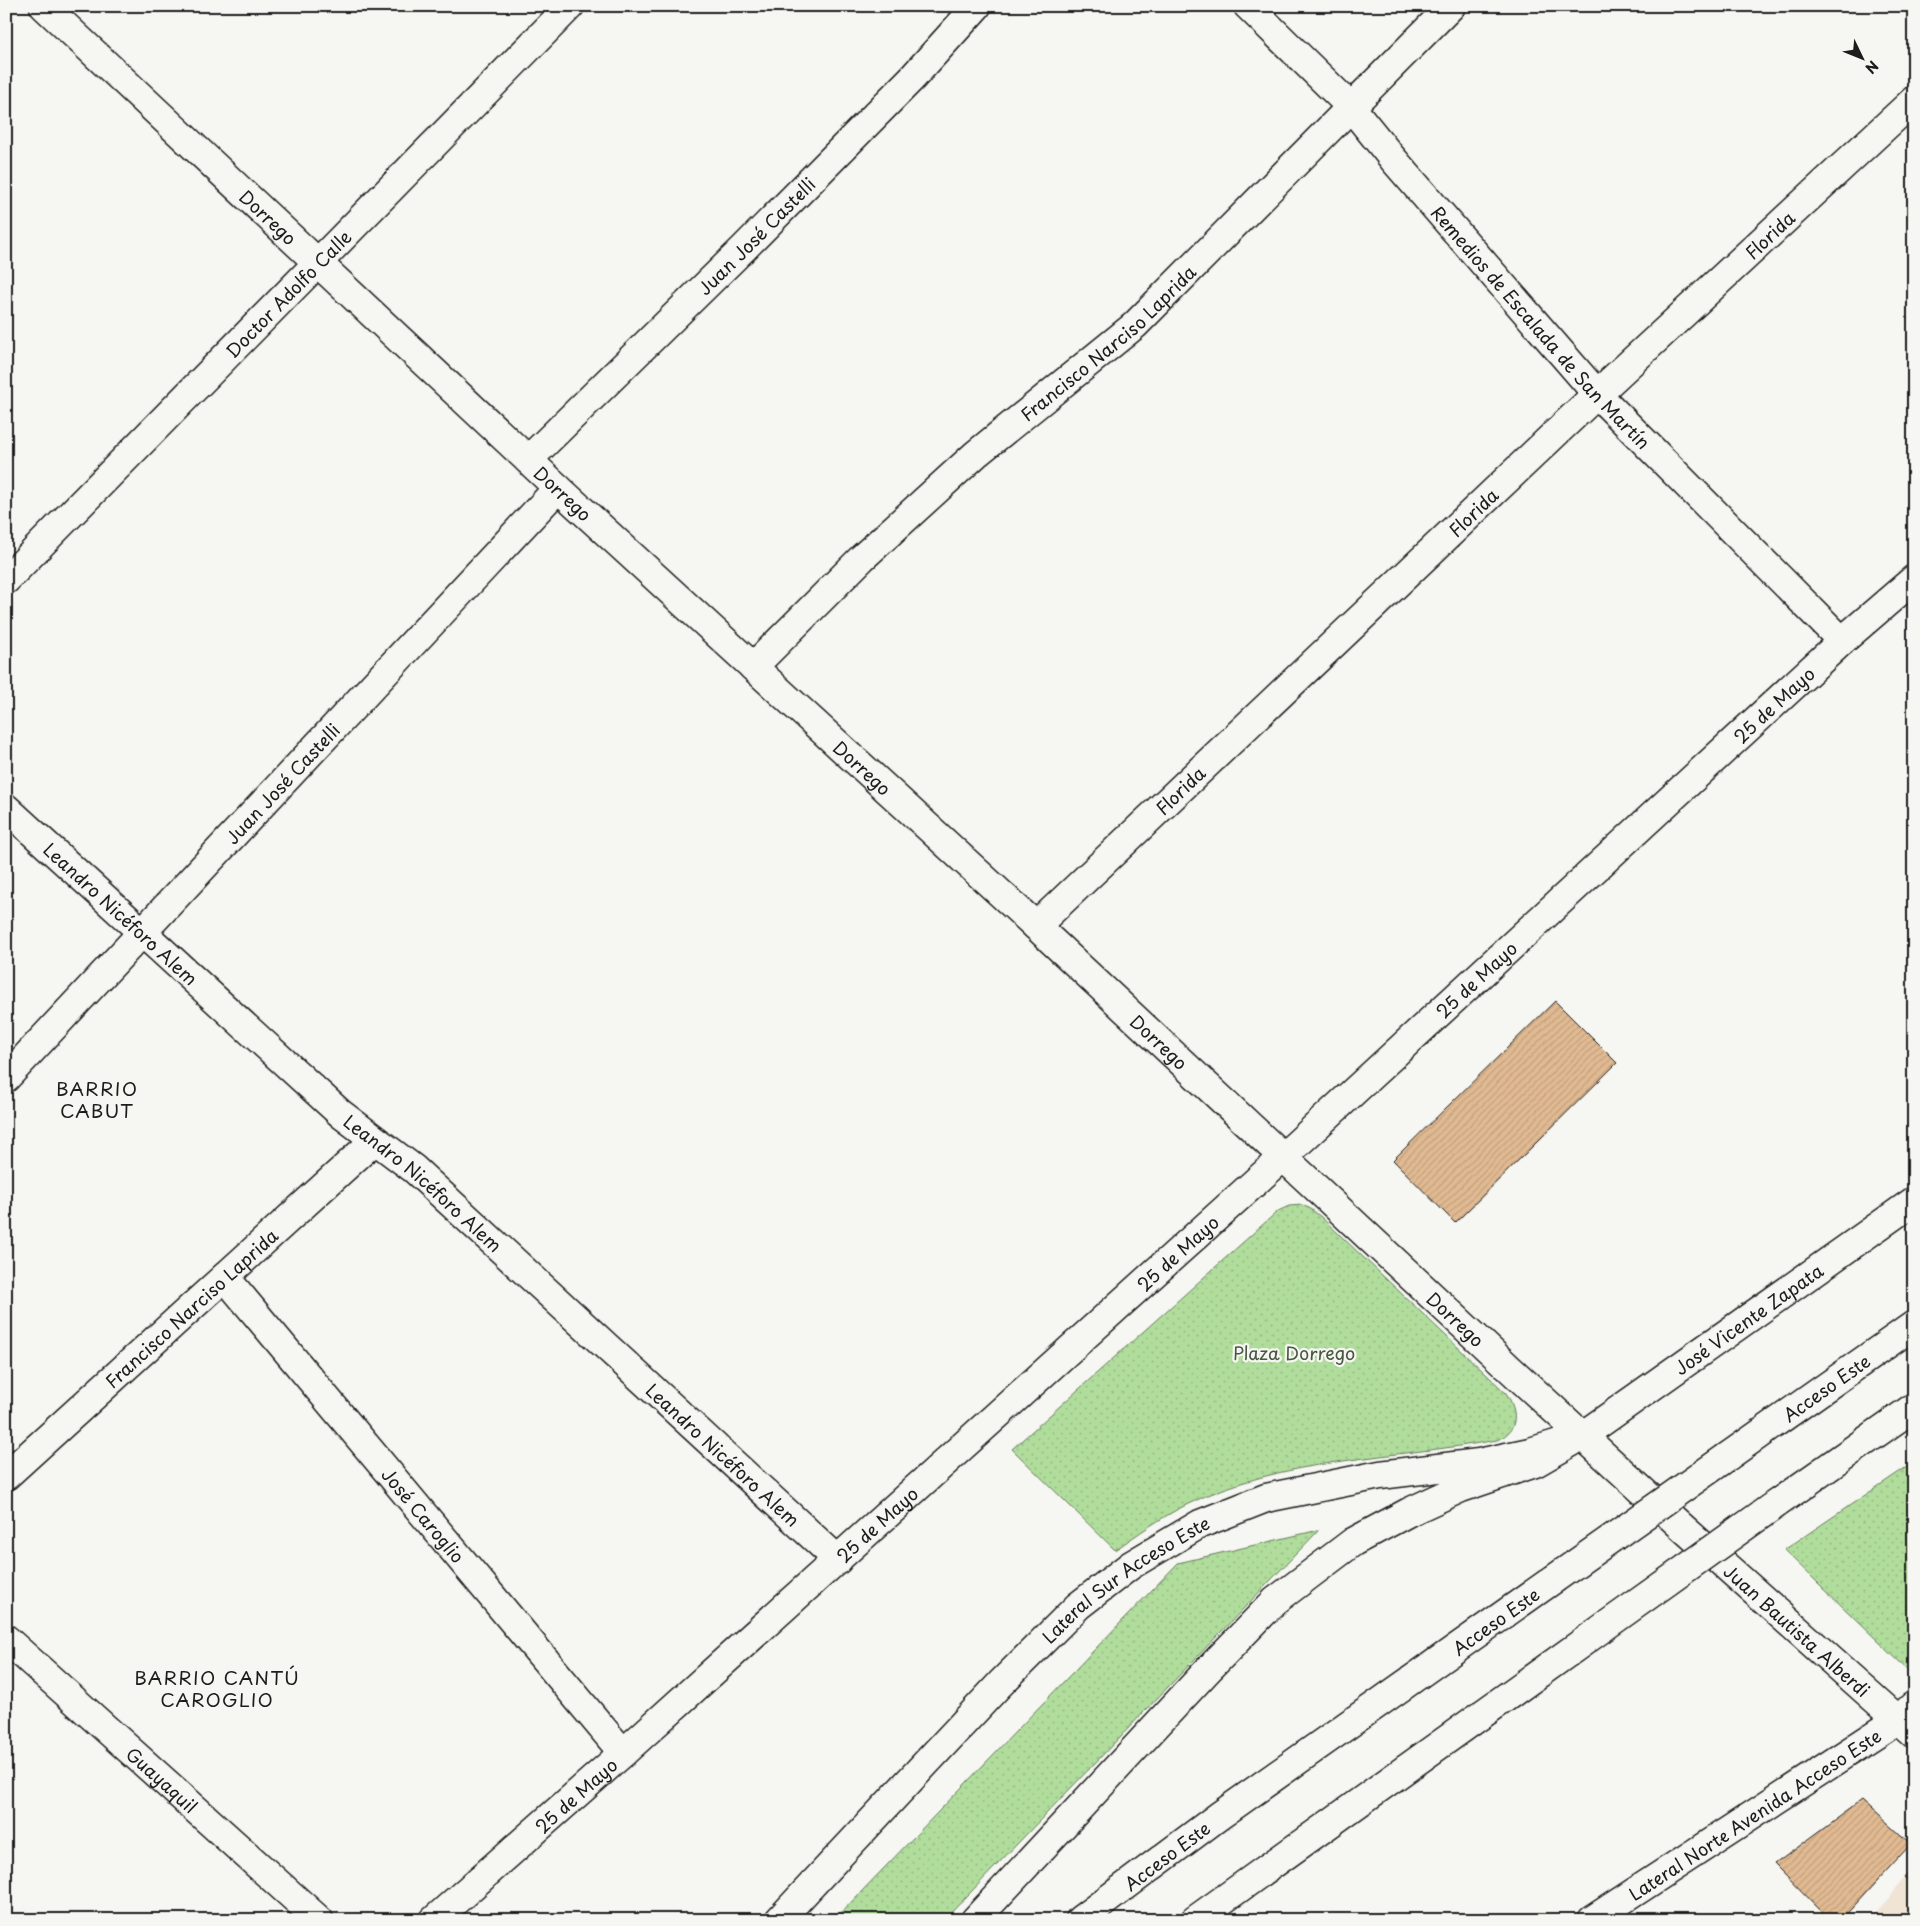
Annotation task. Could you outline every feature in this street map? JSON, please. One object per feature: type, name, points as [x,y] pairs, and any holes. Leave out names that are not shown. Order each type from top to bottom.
[{"type":"main road","name":"Dorrego","points":[[44,6],[558,488],[1036,926],[1682,1527]]},
{"type":"main road","name":"Doctor Adolfo Calle","points":[[6,580],[570,6]]},
{"type":"main road","name":"Juan José Castelli","points":[[528,460],[744,248],[913,76],[977,6]]},
{"type":"main road","name":"Remedios de Escalada de San Martín","points":[[1248,6],[1351,107],[1597,394],[1842,641]]},
{"type":"main road","name":"Francisco Narciso Laprida","points":[[753,667],[862,558],[976,454],[1135,325],[1451,6]]},
{"type":"main road","name":"Florida","points":[[1036,926],[1597,394],[1914,100]]},
{"type":"main road","name":"Juan José Castelli","points":[[6,1078],[558,488]]},
{"type":"main road","name":"25 de Mayo","points":[[434,1920],[624,1753],[1283,1157],[1842,641],[1914,579]]},
{"type":"main road","name":"Leandro Nicéforo Alem","points":[[6,808],[325,1100],[414,1169],[838,1560]]},
{"type":"main road","name":"Francisco Narciso Laprida","points":[[6,1476],[375,1140]]},
{"type":"main road","name":"José Vicente Zapata","points":[[1582,1436],[1914,1201]]},
{"type":"main road","name":"José Caroglio","points":[[224,1277],[624,1753]]},
{"type":"main road","name":"Acceso Este","points":[[1080,1920],[1219,1816],[1914,1325]]},
{"type":"main road","points":[[1195,1920],[1914,1407]]},
{"type":"main road","name":"Lateral Sur Acceso Este","points":[[779,1920],[1000,1684],[1078,1606],[1131,1565],[1200,1524],[1266,1498],[1380,1475],[1479,1463],[1530,1452],[1582,1436]]},
{"type":"main road","points":[[975,1920],[1206,1672],[1275,1602],[1353,1542],[1461,1488],[1535,1463],[1582,1436]]},
{"type":"main road","name":"Juan Bautista Alberdi","points":[[1682,1527],[1909,1720]]},
{"type":"main road","name":"Guayaquil","points":[[6,1639],[319,1920]]},
{"type":"main road","name":"Lateral Norte Avenida Acceso Este","points":[[1606,1916],[1909,1720]]},
{"type":"shaded area","points":[[1914,1868],[1914,1920],[1867,1920],[1905,1878]]},
{"type":"green space","name":"Plaza Dorrego","points":[[1302,1205],[1321,1217],[1506,1393],[1513,1407],[1513,1426],[1504,1436],[1497,1440],[1300,1468],[1261,1477],[1223,1489],[1186,1505],[1115,1550],[1012,1449],[1278,1211],[1289,1206]]},
{"type":"green space","points":[[1914,1462],[1914,1672],[1912,1674],[1784,1550]]},
{"type":"green space","points":[[1319,1530],[944,1920],[834,1920],[1178,1563]]},
{"type":"building","points":[[1555,1001],[1617,1063],[1455,1223],[1393,1160]]},
{"type":"building","points":[[1862,1800],[1911,1844],[1841,1920],[1830,1920],[1775,1864]]},
{"type":"building","points":[[1914,1868],[1914,1885],[1905,1878]]},
{"type":"district","name":"BARRIO CABUT","points":[[97,1099]]},
{"type":"district","name":"BARRIO CANTÚ CAROGLIO","points":[[217,1688]]}]
